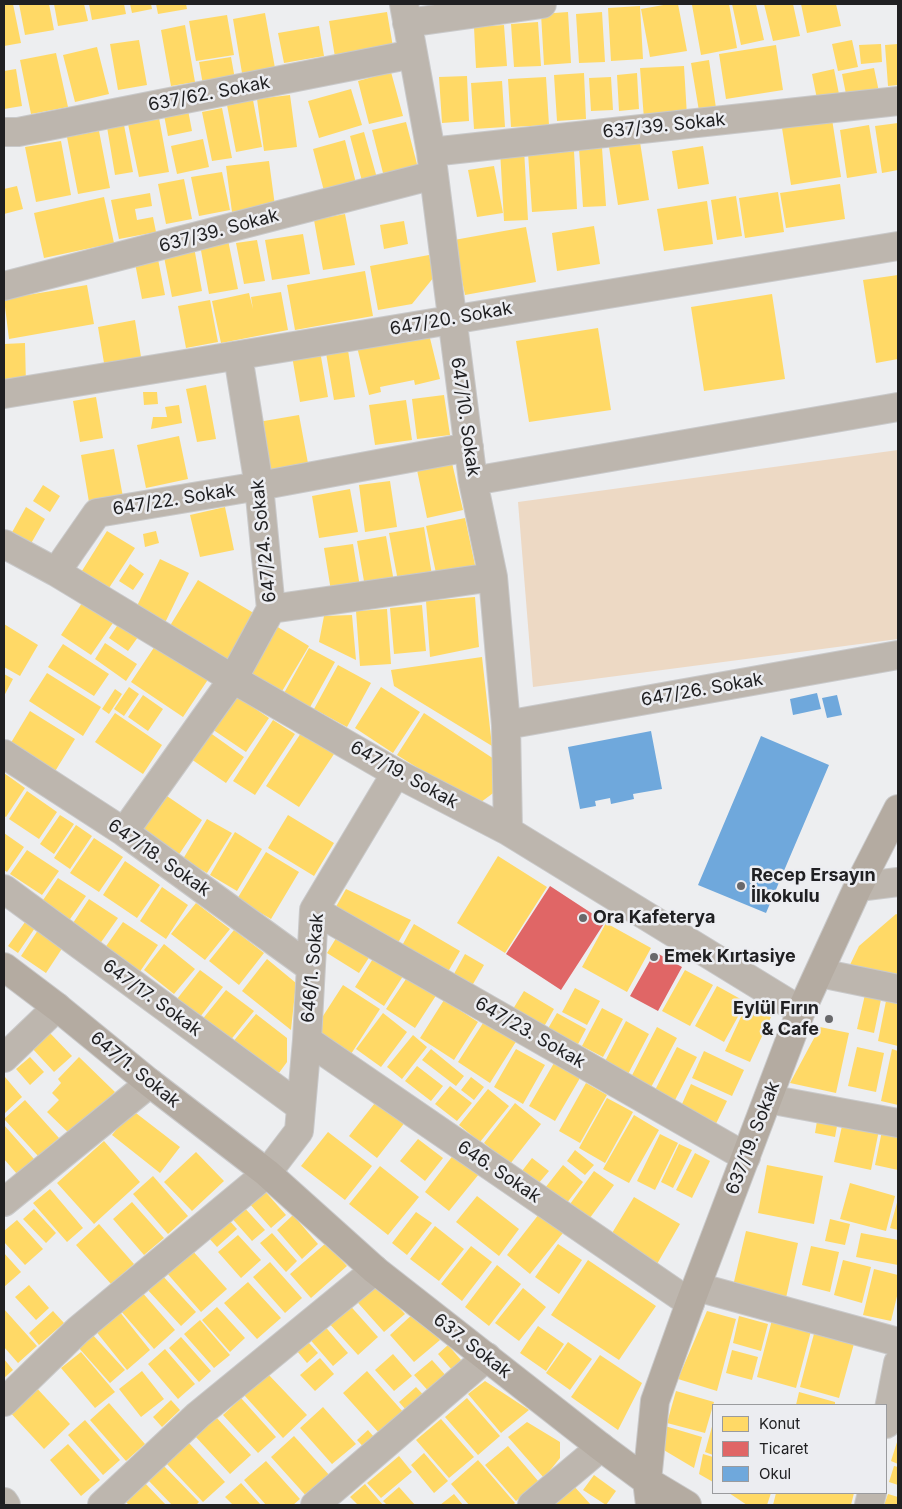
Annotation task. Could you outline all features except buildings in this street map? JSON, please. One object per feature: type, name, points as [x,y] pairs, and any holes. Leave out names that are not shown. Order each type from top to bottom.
[{"type":"street","points":[[406,14],[542,4]]},
{"type":"street","name":"647/10. Sokak","points":[[406,14],[432,164],[473,480],[493,577],[506,726],[508,831]]},
{"type":"street","name":"637/62. Sokak","points":[[4,132],[18,132],[413,54]]},
{"type":"street","name":"637/39. Sokak","points":[[4,286],[432,164],[898,100]]},
{"type":"street","name":"647/20. Sokak","points":[[4,394],[898,246]]},
{"type":"street","name":"647/24. Sokak","points":[[124,832],[233,679],[272,609],[259,486],[238,356]]},
{"type":"street","points":[[473,480],[898,407]]},
{"type":"street","name":"647/22. Sokak","points":[[56,572],[96,513],[259,486],[469,447]]},
{"type":"street","name":"647/19. Sokak","points":[[4,544],[56,572],[233,679],[396,773],[508,831],[801,1012]]},
{"type":"street","points":[[272,609],[493,577]]},
{"type":"street","name":"647/26. Sokak","points":[[506,726],[898,655]]},
{"type":"street","name":"647/18. Sokak","points":[[4,754],[124,832],[310,967]]},
{"type":"street","name":"646/1. Sokak","points":[[4,1402],[78,1330],[267,1173],[299,1131],[307,1040],[314,910],[396,773]]},
{"type":"street","name":"637/19. Sokak","points":[[648,1493],[655,1401],[801,1012],[858,887],[898,808]]},
{"type":"street","points":[[858,887],[898,882]]},
{"type":"street","name":"647/17. Sokak","points":[[4,889],[301,1107]]},
{"type":"street","name":"647/23. Sokak","points":[[314,910],[746,1157]]},
{"type":"street","name":"647/1. Sokak","points":[[4,967],[267,1173]]},
{"type":"street","points":[[820,973],[898,989]]},
{"type":"street","points":[[4,1058],[57,1007]]},
{"type":"street","name":"646. Sokak","points":[[307,1040],[694,1295],[898,1342]]},
{"type":"street","points":[[4,1202],[150,1083]]},
{"type":"street","points":[[768,1099],[898,1123]]},
{"type":"street","name":"637. Sokak","points":[[267,1173],[375,1270],[601,1447],[648,1493],[687,1505]]},
{"type":"street","points":[[102,1505],[198,1415],[375,1270]]},
{"type":"street","points":[[315,1505],[487,1357]]},
{"type":"street","points":[[887,1419],[898,1363]]},
{"type":"street","points":[[532,1505],[601,1447]]},
{"type":"shaded area","points":[[898,450],[898,639],[533,687],[518,502]]},
{"type":"place","name":"Recep Ersayın İlkokulu","points":[[741,886]]},
{"type":"place","name":"Ora Kafeterya","points":[[583,918]]},
{"type":"place","name":"Emek Kırtasiye","points":[[654,957]]},
{"type":"place","name":"Eylül Fırın & Cafe","points":[[829,1019]]}]
